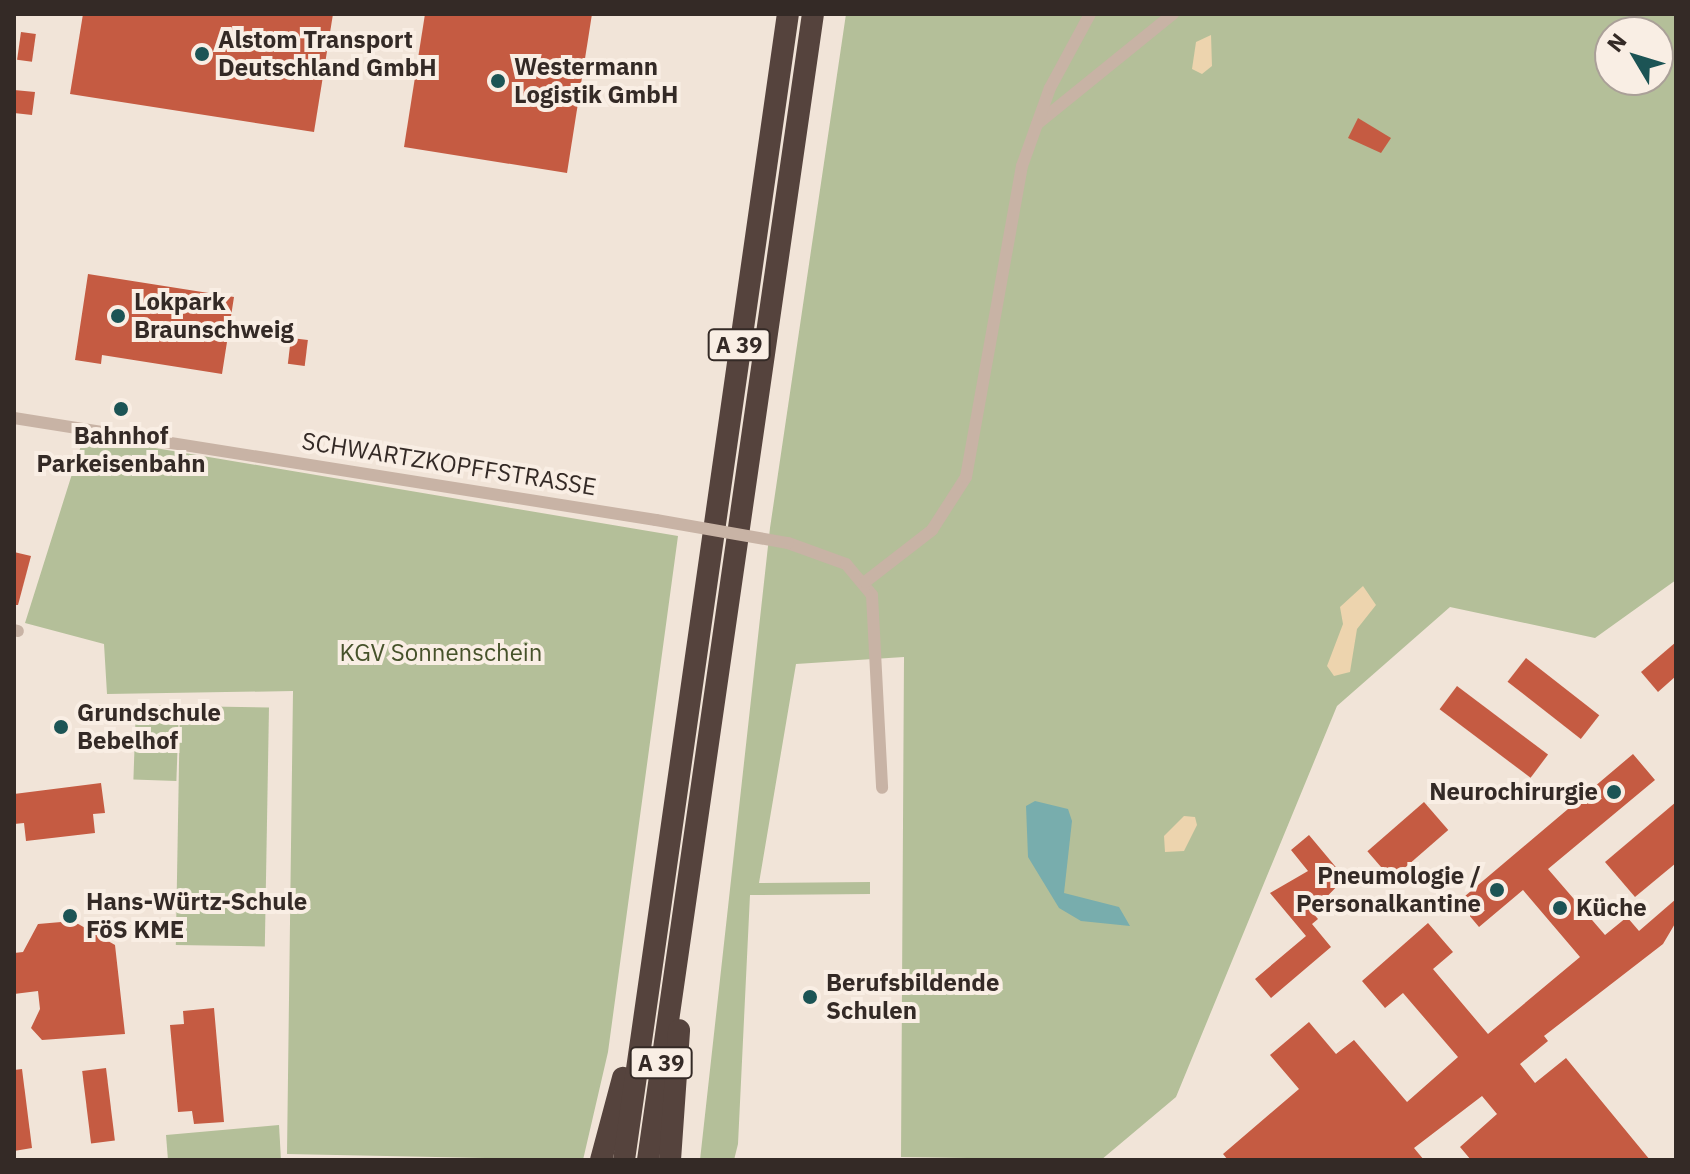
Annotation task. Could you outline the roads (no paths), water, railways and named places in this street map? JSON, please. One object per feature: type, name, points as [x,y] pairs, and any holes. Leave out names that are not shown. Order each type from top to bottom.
[{"type":"highway","name":"A 39","points":[[624,1160],[788,14]]},
{"type":"highway","name":"A 39","points":[[648,1160],[813,14]]},
{"type":"highway","points":[[670,1160],[679,1035],[675,965]]},
{"type":"highway","points":[[601,1160],[643,1012]]},
{"type":"street","points":[[882,788],[877,629],[865,582],[932,530],[966,477],[1035,126],[1090,14]]},
{"type":"street","points":[[1035,126],[1173,14]]},
{"type":"street","name":"SCHWARTZKOPFFSTRASSE","points":[[14,418],[788,543],[834,557],[865,582]]},
{"type":"water","points":[[1035,801],[1068,809],[1072,821],[1064,893],[1119,907],[1130,926],[1081,921],[1059,908],[1028,857],[1026,806]]},
{"type":"place","name":"Alstom Transport Deutschland GmbH","points":[[202,54]]},
{"type":"place","name":"Westermann Logistik GmbH","points":[[498,81]]},
{"type":"place","name":"Lokpark Braunschweig","points":[[118,316]]},
{"type":"place","name":"Bahnhof Parkeisenbahn","points":[[121,409]]},
{"type":"place","name":"Grundschule Bebelhof","points":[[61,727]]},
{"type":"place","name":"Neurochirurgie","points":[[1614,792]]},
{"type":"place","name":"Pneumologie / Personalkantine","points":[[1497,890]]},
{"type":"place","name":"Küche","points":[[1560,908]]},
{"type":"place","name":"Hans-Würtz-Schule FöS KME","points":[[70,916]]},
{"type":"place","name":"Berufsbildende Schulen","points":[[810,997]]},
{"type":"park label","name":"KGV Sonnenschein","points":[[441,653]]}]
